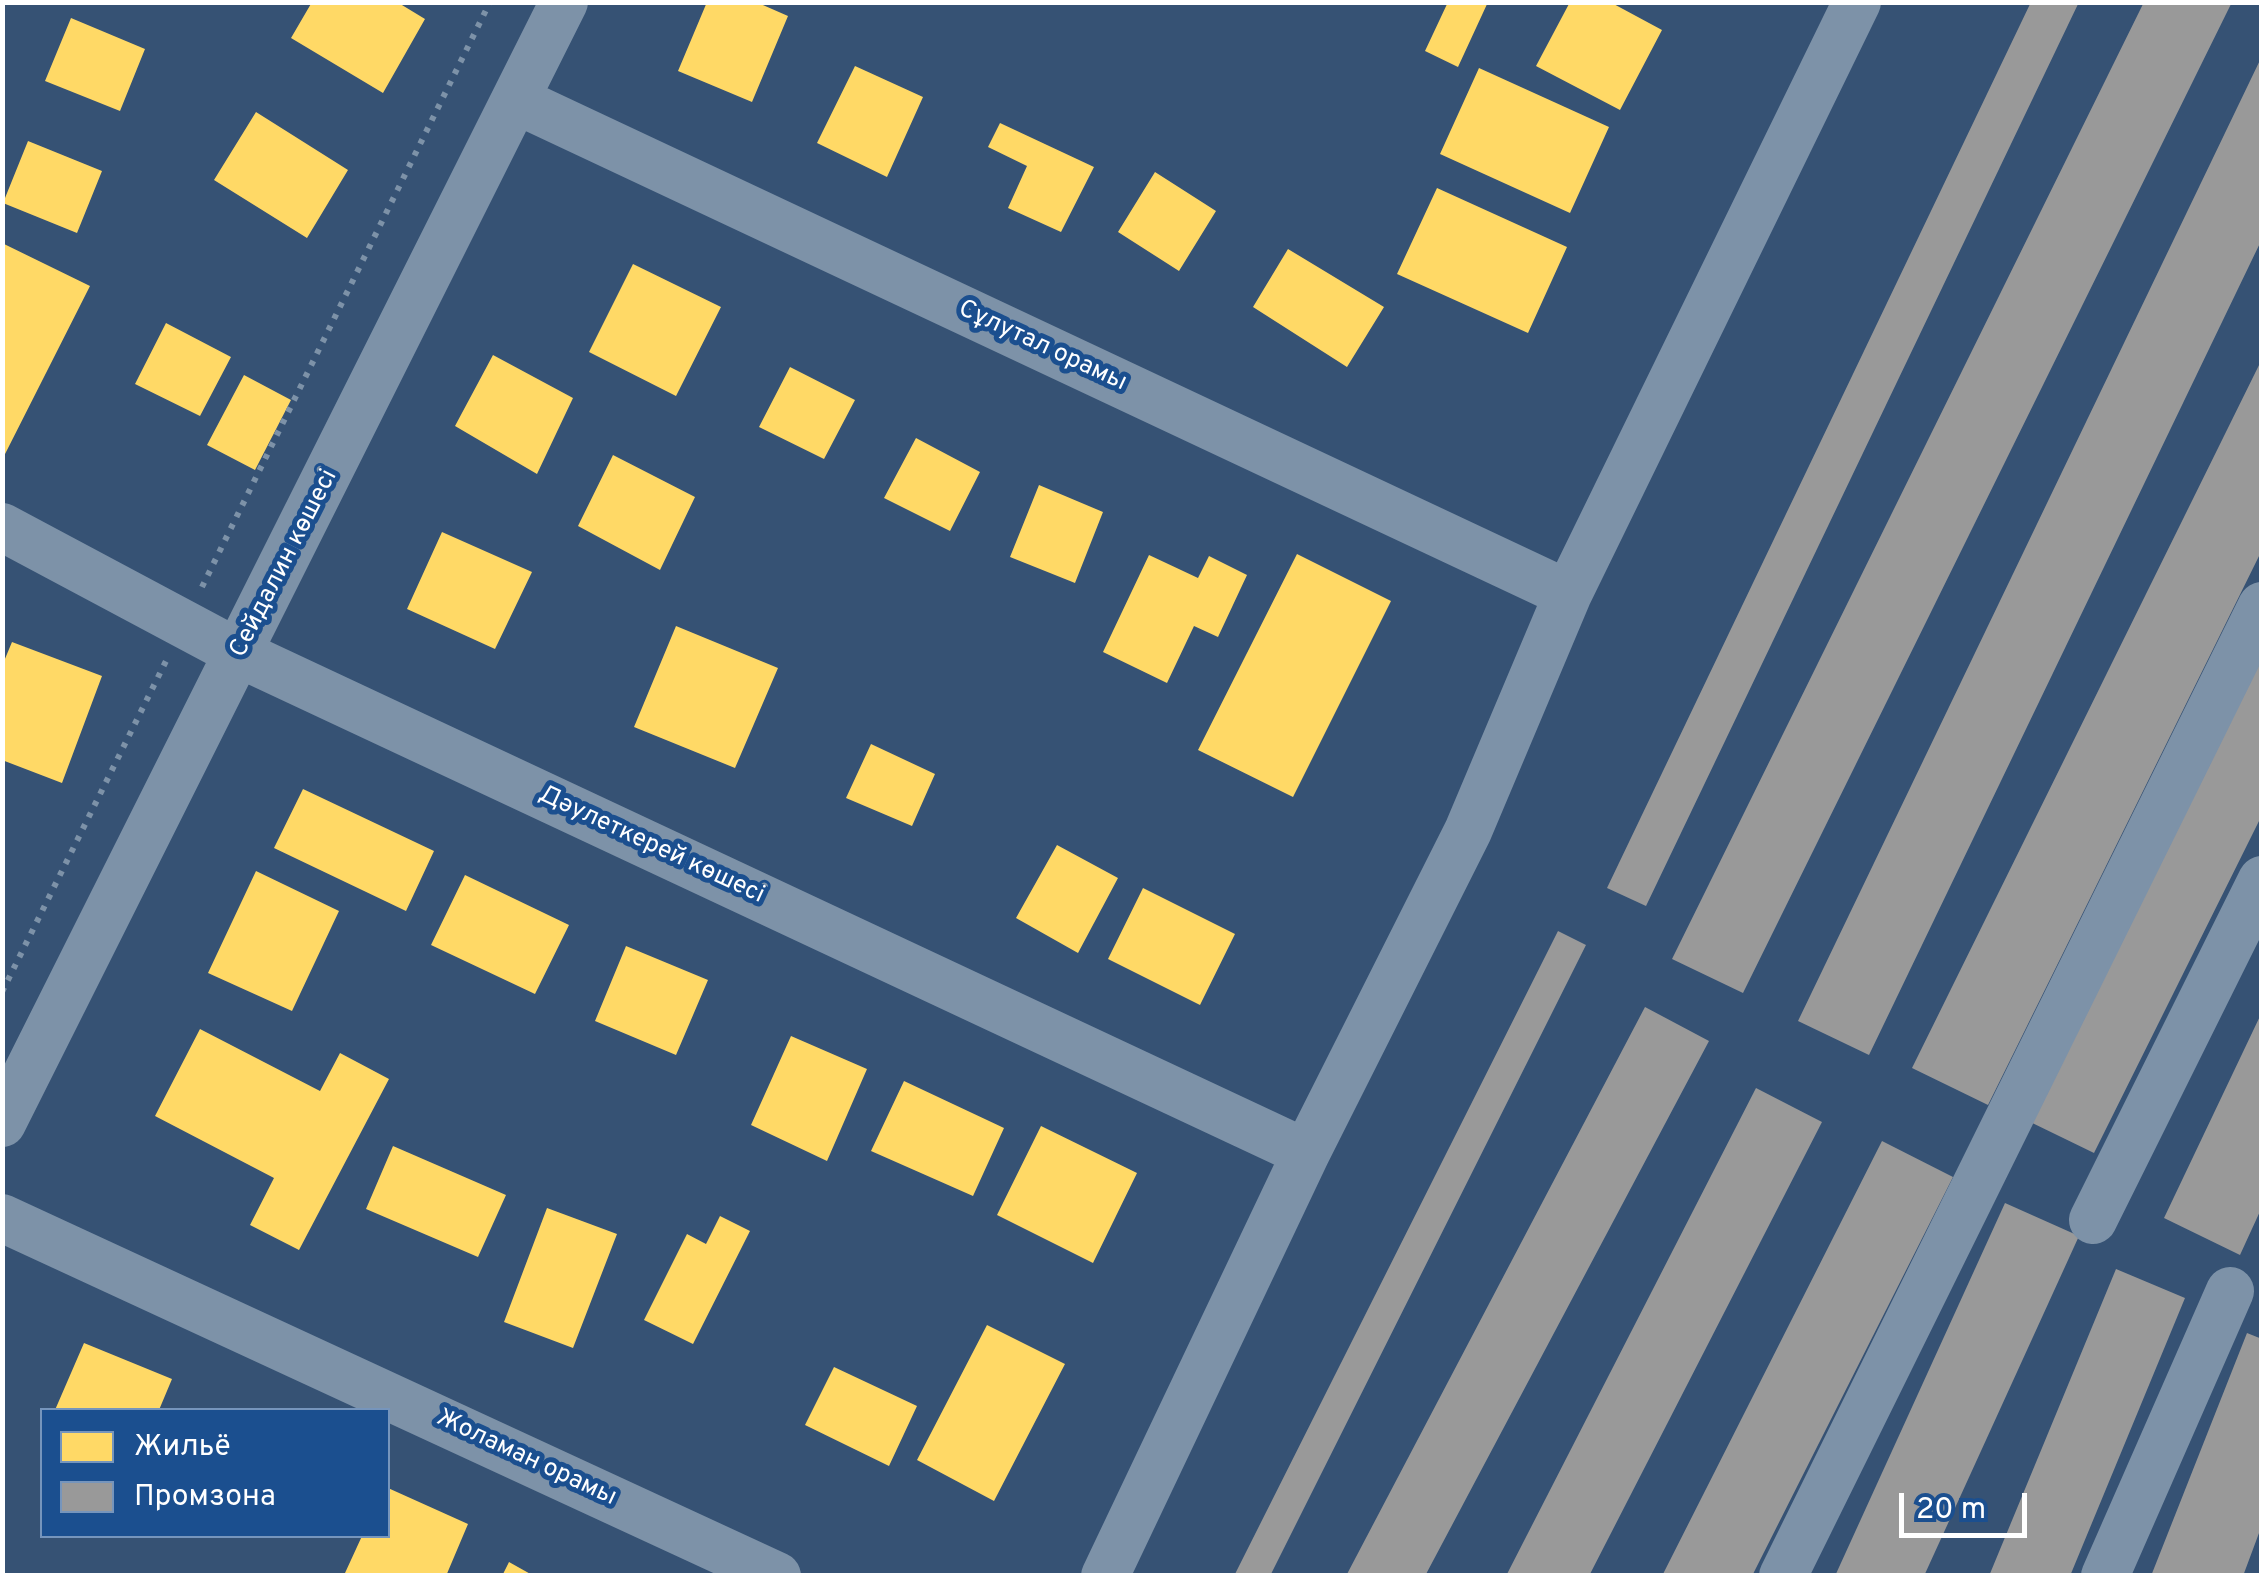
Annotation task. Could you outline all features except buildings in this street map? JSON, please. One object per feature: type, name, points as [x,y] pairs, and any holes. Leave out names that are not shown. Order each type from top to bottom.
[{"type":"street","name":"Сейдалин көшесі","points":[[2,1123],[564,2]]},
{"type":"street","points":[[1106,1576],[1306,1153],[1468,831],[1568,594],[1856,2]]},
{"type":"street","name":"Сұлутал орамы","points":[[516,100],[1568,594]]},
{"type":"street","name":"Дәулеткерей көшесі","points":[[2,527],[240,654],[1306,1153]]},
{"type":"street","points":[[1783,1576],[2262,606]]},
{"type":"street","points":[[2093,1220],[2262,880]]},
{"type":"street","name":"Жоламан орамы","points":[[2,1218],[777,1576]]},
{"type":"street","points":[[2105,1576],[2230,1291]]},
{"type":"path","points":[[2,992],[490,2]]}]
